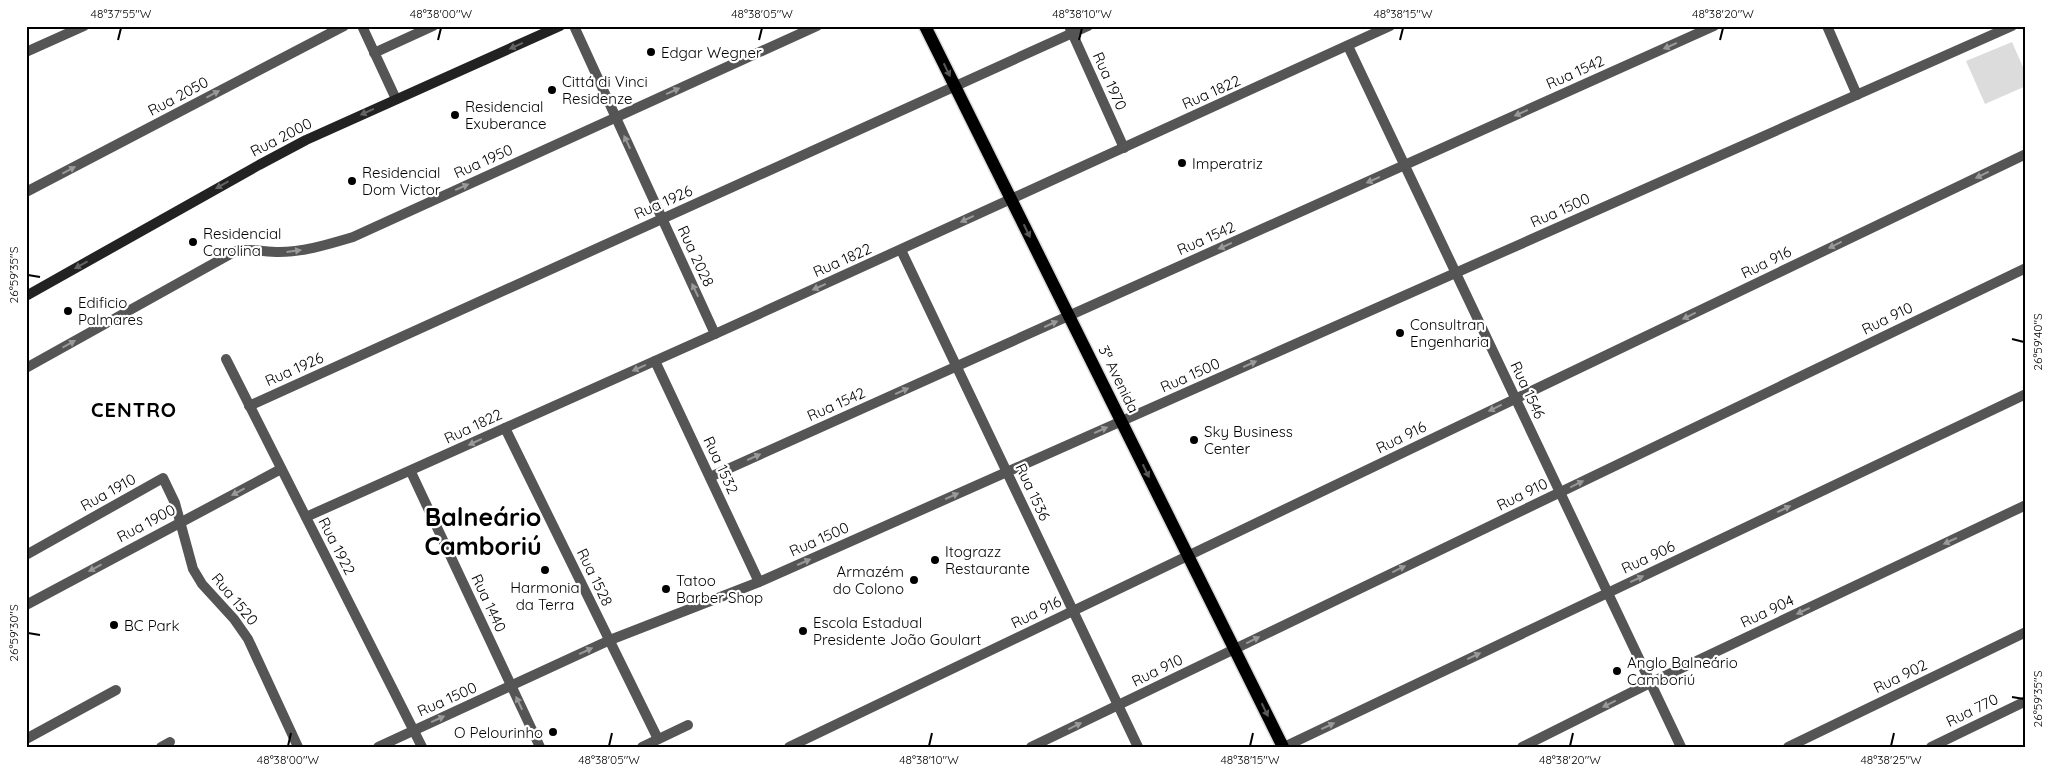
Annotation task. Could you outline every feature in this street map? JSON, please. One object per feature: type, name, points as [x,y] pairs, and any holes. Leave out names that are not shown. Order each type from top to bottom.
[{"type":"main road","name":"Rua 2000","points":[[26,296],[306,140],[560,26]]},
{"type":"main road","name":"3ª Avenida","points":[[925,26],[1283,747]]},
{"type":"street","points":[[26,52],[84,26]]},
{"type":"street","name":"Rua 2050","points":[[26,192],[344,26]]},
{"type":"street","points":[[362,26],[396,99]]},
{"type":"street","points":[[374,53],[433,26]]},
{"type":"street","name":"Rua 2028","points":[[574,26],[716,334]]},
{"type":"street","name":"Rua 1950","points":[[26,368],[236,251],[249,249],[296,252],[353,237],[816,26]]},
{"type":"street","name":"Rua 1926","points":[[249,406],[955,87],[1071,30],[1088,26]]},
{"type":"street","name":"Rua 1822","points":[[306,517],[411,472],[716,334],[1390,26]]},
{"type":"street","name":"Rua 1542","points":[[710,477],[1714,26]]},
{"type":"street","points":[[1828,26],[1857,95]]},
{"type":"street","name":"Rua 1500","points":[[378,747],[610,640],[759,582],[2012,26]]},
{"type":"street","name":"Rua 1970","points":[[1071,30],[1124,148]]},
{"type":"street","name":"Rua 1546","points":[[1348,46],[1681,747]]},
{"type":"street","name":"Rua 916","points":[[789,747],[2026,154]]},
{"type":"street","name":"Rua 1536","points":[[901,250],[1138,747]]},
{"type":"street","name":"Rua 910","points":[[1031,747],[2026,268]]},
{"type":"street","name":"Rua 1922","points":[[226,359],[422,747]]},
{"type":"street","name":"Rua 1532","points":[[655,361],[759,582]]},
{"type":"street","name":"Rua 906","points":[[1283,747],[2026,394]]},
{"type":"street","name":"Rua 1528","points":[[505,428],[658,739]]},
{"type":"street","name":"Rua 1900","points":[[26,605],[281,469]]},
{"type":"street","name":"Rua 1440","points":[[411,472],[540,747]]},
{"type":"street","name":"Rua 1910","points":[[26,555],[163,478],[175,503],[181,522]]},
{"type":"street","name":"Rua 904","points":[[1522,747],[1650,683],[2026,505]]},
{"type":"street","name":"Rua 1520","points":[[181,522],[193,569],[202,584],[234,618],[248,639],[298,747]]},
{"type":"street","name":"Rua 902","points":[[1788,747],[2026,632]]},
{"type":"street","points":[[26,738],[116,690]]},
{"type":"street","name":"Rua 770","points":[[1931,747],[2026,701]]},
{"type":"street","points":[[642,747],[688,725]]},
{"type":"shaded area","points":[[2012,42],[2026,74],[2026,86],[1985,104],[1966,61]]},
{"type":"place","name":"Edgar Wegner","points":[[651,52]]},
{"type":"place","name":"Cittá di Vinci Residenze","points":[[552,90]]},
{"type":"place","name":"Residencial Exuberance","points":[[455,115]]},
{"type":"place","name":"Imperatriz","points":[[1182,163]]},
{"type":"place","name":"Residencial Dom Victor","points":[[352,181]]},
{"type":"place","name":"Residencial Carolina","points":[[193,242]]},
{"type":"place","name":"Edificio Palmares","points":[[68,311]]},
{"type":"place","name":"Consultran Engenharia","points":[[1400,333]]},
{"type":"place","name":"Sky Business Center","points":[[1194,440]]},
{"type":"place","name":"Itograzz Restaurante","points":[[935,560]]},
{"type":"place","name":"Harmonia da Terra","points":[[545,570]]},
{"type":"place","name":"Armazém do Colono","points":[[914,580]]},
{"type":"place","name":"Tatoo Barber Shop","points":[[666,589]]},
{"type":"place","name":"BC Park","points":[[114,625]]},
{"type":"place","name":"Escola Estadual Presidente João Goulart","points":[[803,631]]},
{"type":"place","name":"Anglo Balneário Camboriú","points":[[1617,671]]},
{"type":"place","name":"O Pelourinho","points":[[553,732]]},
{"type":"district","name":"CENTRO","points":[[134,409]]},
{"type":"district","name":"Balneário Camboriú","points":[[483,530]]}]
